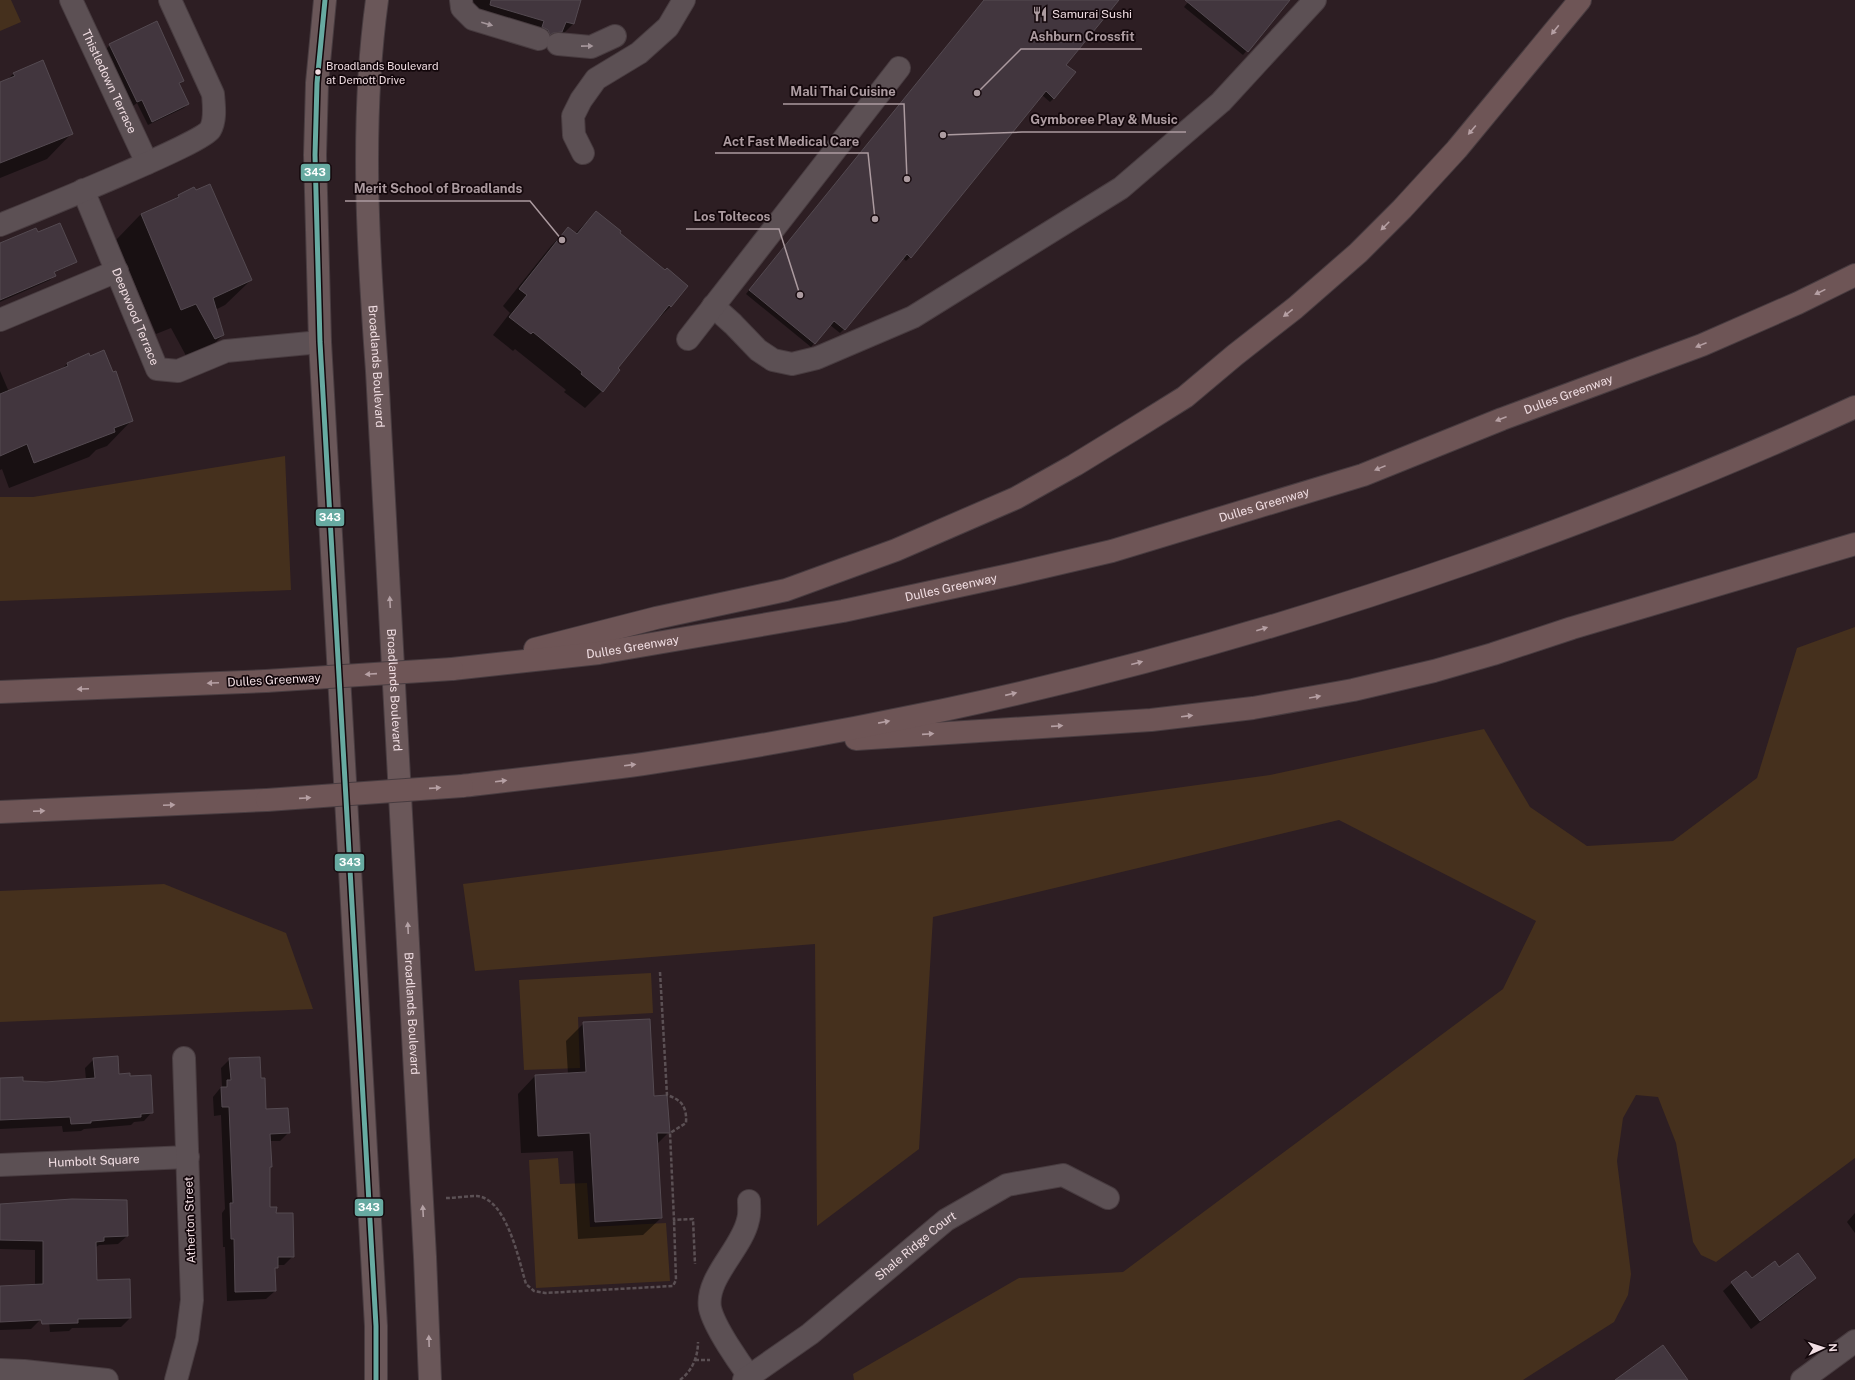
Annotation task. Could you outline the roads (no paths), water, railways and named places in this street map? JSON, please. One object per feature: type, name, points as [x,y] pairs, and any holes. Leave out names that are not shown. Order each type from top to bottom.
[{"type":"highway","points":[[452,670],[656,618],[786,590],[896,550],[1016,498],[1074,465],[1185,397],[1235,355],[1295,308],[1358,253],[1402,209],[1457,149],[1580,0]]},
{"type":"highway","name":"Dulles Greenway","points":[[0,692],[266,681],[452,670],[599,653],[843,611],[1014,574],[1112,551],[1362,475],[1502,418],[1702,345],[1798,303],[1855,275]]},
{"type":"highway","points":[[0,812],[266,800],[462,786],[642,764],[763,745],[945,710],[1095,675],[1244,634],[1383,592],[1536,539],[1680,483],[1855,407]]},
{"type":"highway","points":[[763,745],[1151,720],[1253,708],[1353,690],[1434,671],[1493,654],[1572,628],[1855,544]]},
{"type":"main road","points":[[325,0],[317,83],[315,154],[320,342],[376,1326],[376,1380]]},
{"type":"main road","name":"Broadlands Boulevard","points":[[378,0],[373,33],[369,110],[368,196],[371,289],[378,387],[425,1249],[430,1380]]},
{"type":"street","name":"Thistledown Terrace","points":[[71,0],[147,163]]},
{"type":"street","points":[[0,226],[147,163],[202,138],[210,131],[215,111],[213,94],[170,0]]},
{"type":"street","points":[[462,0],[462,8],[472,19],[548,41],[591,48],[615,36]]},
{"type":"street","points":[[583,153],[574,135],[573,116],[581,100],[596,78],[639,53],[668,27],[684,0]]},
{"type":"street","points":[[713,306],[758,350],[773,360],[792,364],[817,358],[913,317],[1121,188],[1221,102],[1315,0]]},
{"type":"street","points":[[688,339],[899,68]]},
{"type":"street","points":[[83,190],[117,271]]},
{"type":"street","name":"Deepwood Terrace","points":[[0,320],[117,271],[157,369],[178,371],[226,351],[320,342]]},
{"type":"street","name":"Atherton Street","points":[[176,1380],[187,1339],[192,1300],[184,1058]]},
{"type":"street","name":"Humbolt Square","points":[[0,1166],[188,1157]]},
{"type":"street","name":"Shale Ridge Court","points":[[748,1379],[810,1334],[946,1220],[1007,1185],[1063,1175],[1108,1198]]},
{"type":"street","points":[[748,1379],[716,1325],[710,1308],[713,1285],[741,1238],[748,1220],[749,1201]]},
{"type":"street","points":[[1802,1380],[1855,1341]]},
{"type":"street","points":[[0,1370],[24,1371],[107,1380]]},
{"type":"place","name":"Samurai Sushi","points":[[1040,14]]},
{"type":"place","name":"Broadlands Boulevard at Demott Drive","points":[[318,72]]},
{"type":"place","name":"Ashburn Crossfit","points":[[977,93]]},
{"type":"place","name":"Gymboree Play & Music","points":[[943,135]]},
{"type":"place","name":"Mali Thai Cuisine","points":[[907,179]]},
{"type":"place","name":"Act Fast Medical Care","points":[[875,219]]},
{"type":"place","name":"Merit School of Broadlands","points":[[562,240]]},
{"type":"place","name":"Los Toltecos","points":[[800,295]]}]
